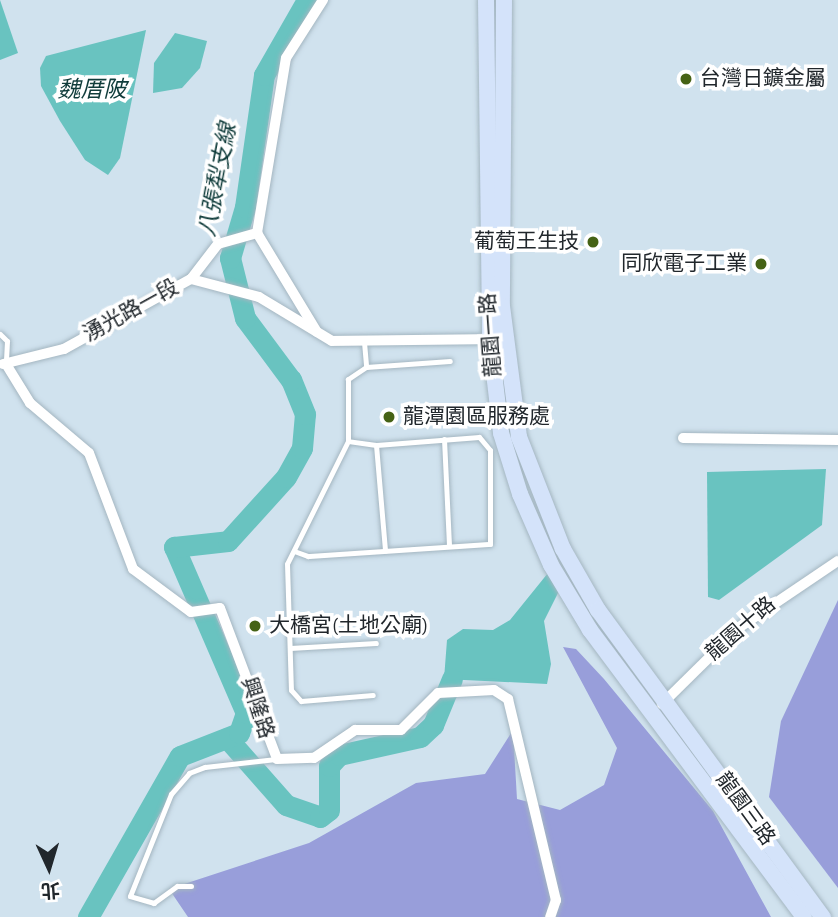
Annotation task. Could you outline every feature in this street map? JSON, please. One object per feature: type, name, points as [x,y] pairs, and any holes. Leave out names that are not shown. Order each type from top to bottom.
[{"type":"street","points":[[317,332],[257,233],[286,58],[323,0]]},
{"type":"street","name":"龍園一路","points":[[486,0],[501,433],[533,526],[590,629],[654,710]]},
{"type":"street","name":"龍園一路","points":[[504,0],[497,339],[519,437],[563,549],[598,610],[668,700]]},
{"type":"street","points":[[191,279],[218,244],[257,233]]},
{"type":"street","name":"湧光路一段","points":[[3,364],[64,349],[191,279],[259,298],[332,341],[497,339]]},
{"type":"street","name":"興隆路","points":[[3,364],[30,403],[89,453],[133,569],[191,612],[220,608],[277,759],[314,758],[355,730],[401,730],[438,693],[494,690],[508,699],[515,715],[556,900],[550,917]]},
{"type":"street","points":[[683,438],[838,440]]},
{"type":"street","name":"龍園十路","points":[[654,710],[668,700],[740,627],[838,561]]},
{"type":"street","name":"龍園三路","points":[[668,700],[823,917]]},
{"type":"street","name":"龍園三路","points":[[654,710],[804,917]]},
{"type":"lane","points":[[0,334],[7,341],[3,364]]},
{"type":"lane","points":[[363,342],[366,367]]},
{"type":"lane","points":[[373,695],[301,701],[291,690],[287,564],[348,441],[348,379],[366,367],[450,362]]},
{"type":"lane","points":[[294,551],[308,556],[489,544],[489,450],[479,437],[376,445],[348,441]]},
{"type":"lane","points":[[444,439],[449,546]]},
{"type":"lane","points":[[376,445],[385,551]]},
{"type":"lane","points":[[290,648],[376,643]]},
{"type":"lane","points":[[191,886],[177,886],[154,903],[130,896],[171,794],[189,773],[258,758],[277,759]]},
{"type":"shaded area","points":[[838,600],[838,888],[769,797],[781,721]]},
{"type":"shaded area","points":[[563,647],[576,649],[604,679],[713,811],[771,917],[188,917],[169,889],[309,843],[416,783],[485,774],[513,730],[517,799],[560,810],[604,785],[617,748]]},
{"type":"water","points":[[0,0],[18,53],[0,60]]},
{"type":"water","name":"魏厝陂","points":[[146,30],[120,158],[108,175],[85,160],[60,121],[41,86],[40,68],[46,56]]},
{"type":"water","points":[[175,33],[207,41],[200,68],[182,88],[153,93],[154,63]]},
{"type":"water","points":[[826,469],[822,525],[719,600],[708,597],[707,472]]},
{"type":"water","points":[[548,573],[559,591],[544,621],[551,664],[547,684],[444,679],[447,640],[463,629],[493,630],[510,620]]},
{"type":"waterway","name":"八張犁支線","points":[[88,917],[180,756],[239,733],[246,713],[174,547],[228,541],[286,477],[302,448],[305,414],[291,380],[245,318],[230,258],[245,207],[264,75],[307,0]]},
{"type":"waterway","points":[[227,738],[286,805],[320,817],[329,810],[329,766],[339,755],[420,737],[433,725],[452,679]]},
{"type":"place","name":"台灣日鑛金屬","points":[[686,79]]},
{"type":"place","name":"葡萄王生技","points":[[593,242]]},
{"type":"place","name":"同欣電子工業","points":[[761,264]]},
{"type":"place","name":"龍潭園區服務處","points":[[389,417]]},
{"type":"place","name":"大橋宮(土地公廟)","points":[[255,626]]}]
